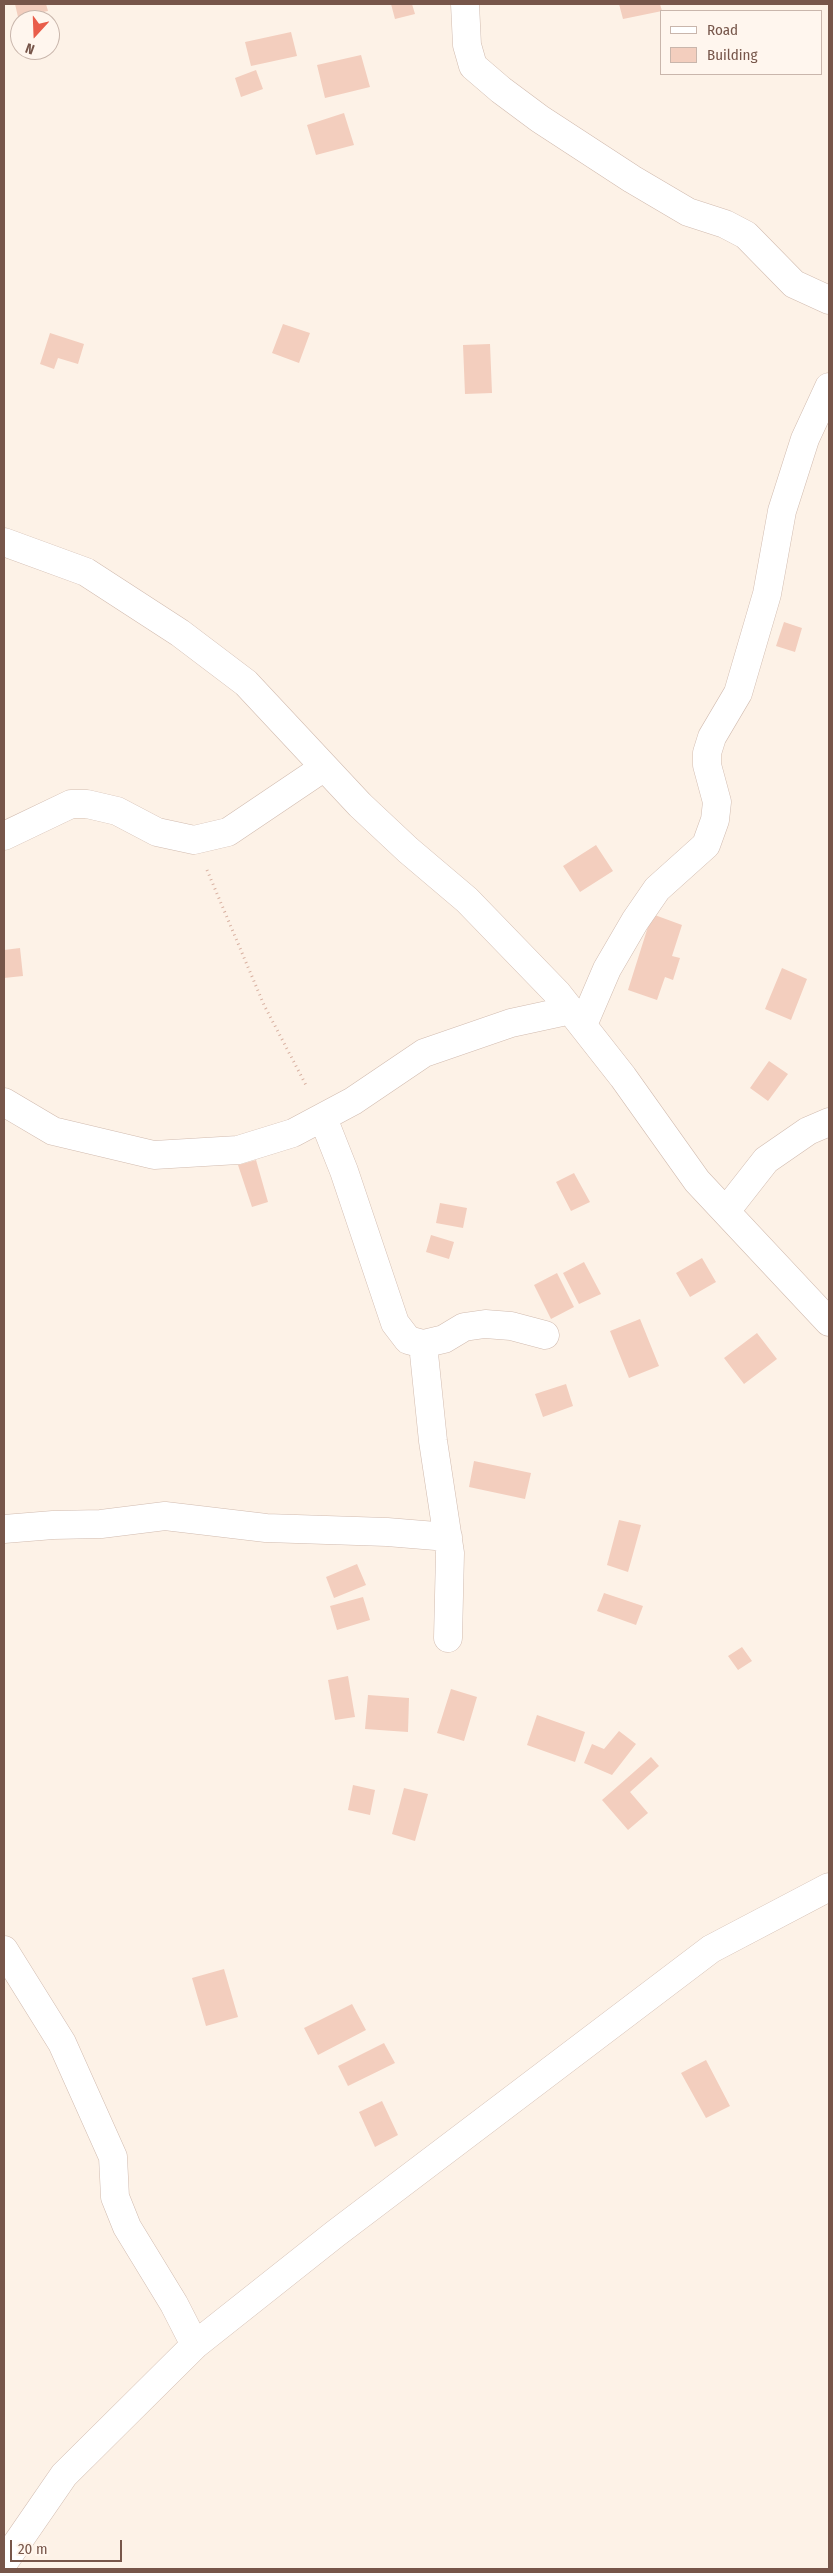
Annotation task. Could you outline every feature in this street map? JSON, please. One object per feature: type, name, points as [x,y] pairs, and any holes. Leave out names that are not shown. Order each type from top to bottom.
[{"type":"street","points":[[465,4],[466,45],[473,66],[501,90],[540,119],[632,180],[688,212],[725,224],[746,235],[794,284],[829,300]]},
{"type":"street","points":[[577,1018],[635,921],[657,889],[706,845],[715,820],[717,802],[707,765],[707,752],[712,737],[738,693],[768,594],[782,511],[805,439],[829,387]]},
{"type":"street","points":[[4,542],[86,572],[180,633],[246,683],[294,732],[323,768],[408,850],[467,900],[557,993],[697,1181],[829,1322]]},
{"type":"street","points":[[4,836],[64,806],[87,804],[117,811],[158,832],[194,840],[228,832],[323,768]]},
{"type":"street","points":[[4,1102],[53,1131],[154,1155],[238,1150],[293,1134],[353,1101],[424,1053],[510,1023],[577,1018]]},
{"type":"street","points":[[323,1118],[344,1170],[395,1323],[408,1340],[423,1344],[444,1339],[464,1327],[484,1324],[511,1326],[545,1335]]},
{"type":"street","points":[[726,1211],[766,1160],[808,1131],[829,1122]]},
{"type":"street","points":[[423,1344],[433,1441],[448,1537],[451,1587],[448,1638]]},
{"type":"street","points":[[4,1529],[101,1524],[165,1516],[266,1528],[387,1532],[448,1537]]},
{"type":"street","points":[[4,2562],[64,2475],[195,2345],[335,2234],[711,1949],[829,1887]]},
{"type":"street","points":[[4,1950],[62,2043],[113,2157],[115,2196],[127,2227],[174,2304],[195,2345]]},
{"type":"path","points":[[194,840],[264,1005],[323,1118]]},
{"type":"building","points":[[15,4],[46,4],[48,10],[16,10]]},
{"type":"building","points":[[391,4],[412,4],[415,14],[395,19]]},
{"type":"building","points":[[619,4],[660,4],[662,10],[660,11],[623,19]]},
{"type":"building","points":[[291,32],[297,56],[251,66],[245,42]]},
{"type":"building","points":[[361,55],[370,87],[325,98],[317,65]]},
{"type":"building","points":[[256,70],[263,89],[241,97],[235,78]]},
{"type":"building","points":[[344,113],[354,145],[316,155],[307,125]]},
{"type":"building","points":[[283,324],[310,333],[299,363],[272,353]]},
{"type":"building","points":[[50,333],[84,344],[78,364],[58,358],[54,369],[40,364]]},
{"type":"building","points":[[490,344],[492,393],[465,394],[463,345]]},
{"type":"building","points":[[784,622],[802,628],[795,652],[776,646]]},
{"type":"building","points":[[596,845],[613,871],[580,892],[563,866]]},
{"type":"building","points":[[652,914],[682,925],[672,956],[680,958],[673,980],[665,977],[657,1000],[628,990]]},
{"type":"building","points":[[20,948],[23,976],[4,978],[4,950]]},
{"type":"building","points":[[782,968],[807,979],[791,1020],[765,1009]]},
{"type":"building","points":[[769,1061],[788,1074],[768,1101],[750,1088]]},
{"type":"building","points":[[256,1160],[268,1202],[252,1207],[238,1165]]},
{"type":"building","points":[[574,1173],[590,1202],[571,1211],[556,1182]]},
{"type":"building","points":[[440,1203],[467,1208],[463,1228],[436,1223]]},
{"type":"building","points":[[431,1235],[454,1242],[449,1259],[426,1252]]},
{"type":"building","points":[[702,1258],[716,1282],[690,1297],[676,1273]]},
{"type":"building","points":[[584,1262],[601,1294],[579,1304],[563,1273]]},
{"type":"building","points":[[557,1273],[574,1307],[551,1319],[534,1285]]},
{"type":"building","points":[[640,1319],[659,1366],[629,1378],[610,1331]]},
{"type":"building","points":[[757,1333],[777,1359],[744,1384],[724,1358]]},
{"type":"building","points":[[566,1384],[573,1406],[543,1417],[535,1394]]},
{"type":"building","points":[[474,1461],[531,1473],[525,1499],[469,1487]]},
{"type":"building","points":[[619,1520],[641,1525],[628,1572],[607,1565]]},
{"type":"building","points":[[357,1564],[366,1585],[334,1598],[326,1577]]},
{"type":"building","points":[[604,1593],[643,1606],[636,1625],[597,1611]]},
{"type":"building","points":[[363,1597],[370,1620],[337,1630],[330,1606]]},
{"type":"building","points":[[742,1647],[752,1661],[738,1670],[728,1656]]},
{"type":"building","points":[[348,1676],[355,1717],[335,1720],[328,1680]]},
{"type":"building","points":[[451,1689],[477,1697],[464,1741],[437,1733]]},
{"type":"building","points":[[368,1695],[409,1698],[408,1732],[365,1729]]},
{"type":"building","points":[[537,1715],[585,1732],[575,1762],[527,1745]]},
{"type":"building","points":[[619,1731],[636,1744],[612,1775],[584,1763],[592,1744],[604,1749]]},
{"type":"building","points":[[651,1757],[659,1766],[630,1792],[648,1813],[628,1830],[602,1800]]},
{"type":"building","points":[[353,1785],[375,1790],[370,1815],[348,1810]]},
{"type":"building","points":[[404,1788],[428,1794],[415,1841],[392,1834]]},
{"type":"building","points":[[224,1969],[238,2017],[206,2026],[192,1978]]},
{"type":"building","points":[[352,2004],[366,2030],[318,2055],[304,2028]]},
{"type":"building","points":[[384,2043],[395,2063],[348,2086],[338,2066]]},
{"type":"building","points":[[706,2060],[730,2106],[706,2118],[681,2073]]},
{"type":"building","points":[[382,2101],[398,2135],[375,2147],[359,2112]]}]
